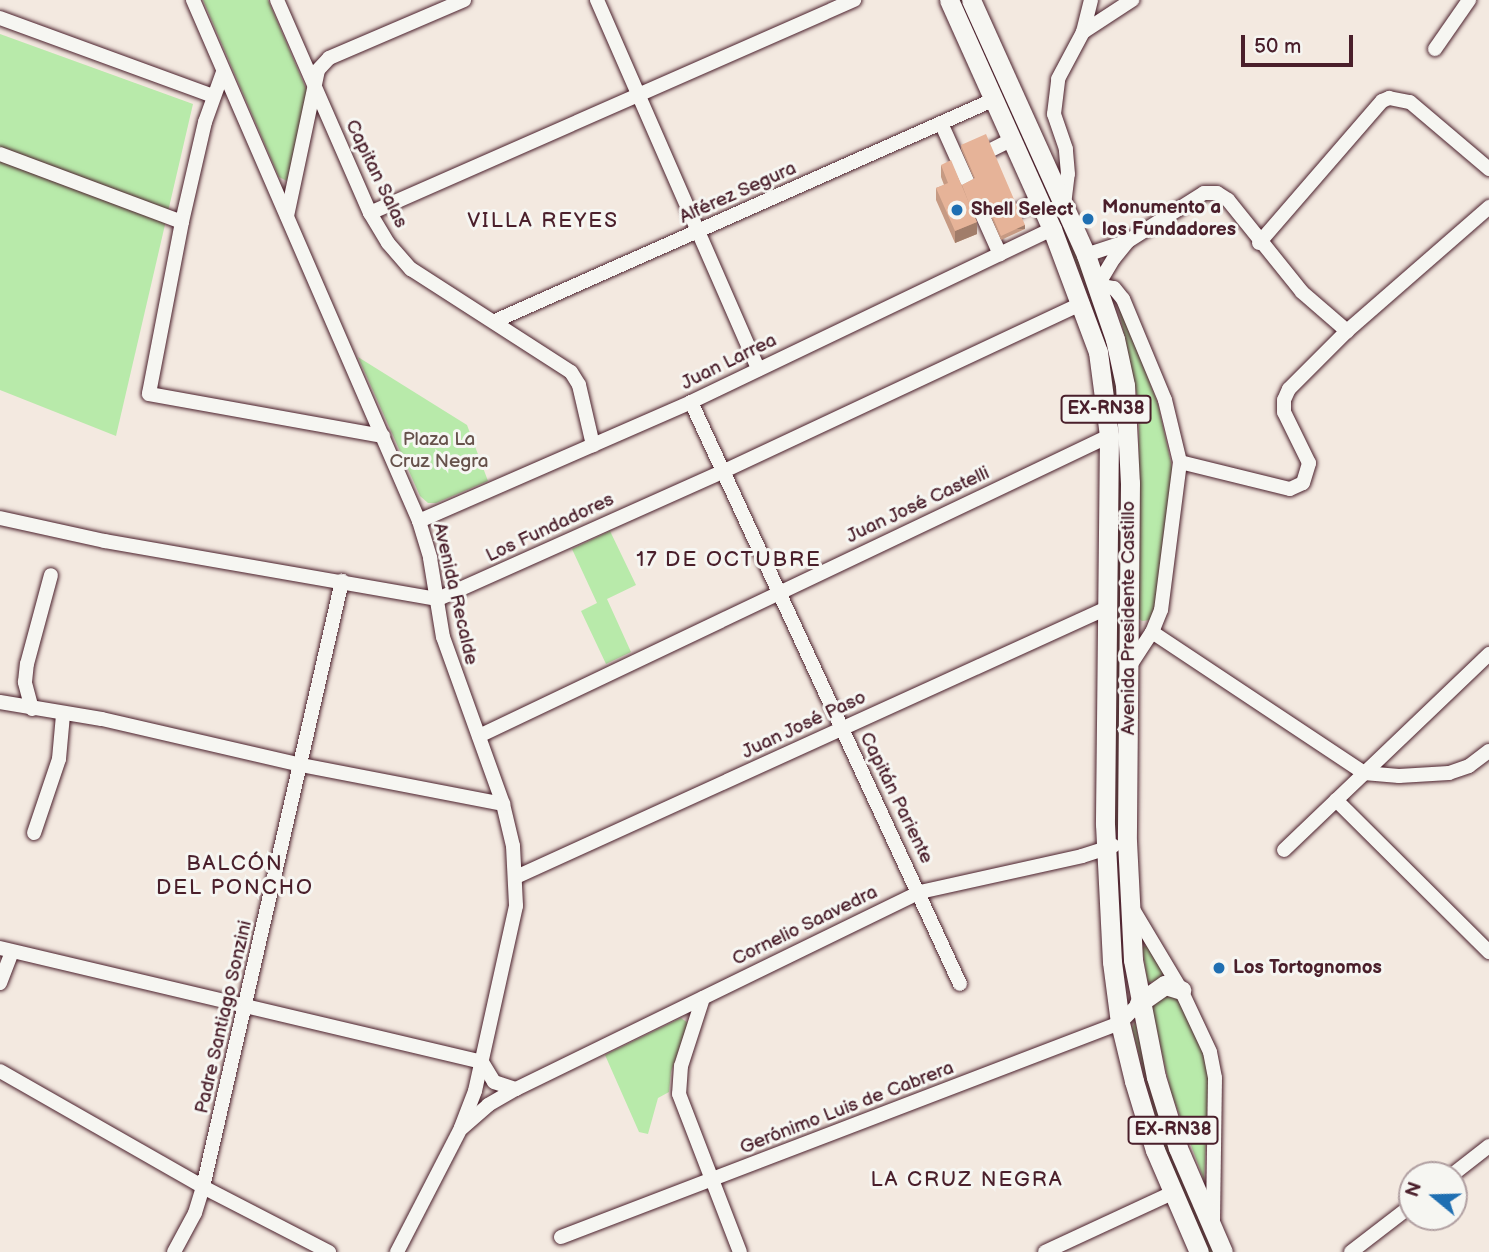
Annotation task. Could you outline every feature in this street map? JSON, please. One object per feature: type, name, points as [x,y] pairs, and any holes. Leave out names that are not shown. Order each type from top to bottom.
[{"type":"main road","name":"Avenida Presidente Castillo","points":[[949,0],[1052,229],[1082,303],[1098,352],[1109,436],[1105,849],[1108,922],[1121,1023],[1141,1104],[1172,1193],[1199,1252]]},
{"type":"main road","name":"Avenida Presidente Castillo","points":[[971,0],[1086,255],[1098,285],[1120,362],[1130,431],[1127,842],[1129,903],[1139,1003],[1156,1077],[1178,1149],[1223,1252]]},
{"type":"main road","points":[[1139,1003],[1165,985],[1181,990]]},
{"type":"street","name":"Avenida Recalde","points":[[193,0],[419,521],[438,599],[443,637],[503,804],[516,877],[509,945],[482,1062],[461,1128],[397,1252]]},
{"type":"street","name":"Capitan Salas","points":[[277,0],[370,213],[388,243],[411,269],[571,372],[579,385],[593,446]]},
{"type":"street","points":[[287,216],[318,70],[329,58],[464,0]]},
{"type":"street","points":[[597,0],[758,369]]},
{"type":"street","points":[[370,213],[639,97],[854,0]]},
{"type":"street","points":[[1065,205],[1066,149],[1054,114],[1054,98],[1058,79],[1083,32],[1091,0]]},
{"type":"street","points":[[1083,32],[1132,0]]},
{"type":"street","points":[[1435,50],[1469,0]]},
{"type":"street","points":[[0,18],[214,96]]},
{"type":"street","points":[[223,72],[214,96],[182,222],[149,394],[383,436]]},
{"type":"street","points":[[1259,243],[1382,101],[1397,97],[1410,102],[1489,170]]},
{"type":"street","name":"Alférez Segura","points":[[495,321],[995,99]]},
{"type":"street","points":[[941,123],[1000,254]]},
{"type":"street","points":[[960,166],[1013,139]]},
{"type":"street","points":[[0,154],[182,222]]},
{"type":"street","points":[[1086,255],[1128,241],[1204,193],[1217,193],[1228,200],[1259,243],[1302,292],[1347,331]]},
{"type":"street","points":[[987,226],[1040,201]]},
{"type":"street","points":[[1180,462],[1290,489],[1297,487],[1307,477],[1310,463],[1284,412],[1284,400],[1289,390],[1347,331],[1489,207]]},
{"type":"street","name":"Juan Larrea","points":[[419,521],[691,402],[1052,229]]},
{"type":"street","points":[[1128,241],[1098,285],[1114,288],[1123,299],[1164,400],[1180,462],[1161,610],[1152,632],[1128,668]]},
{"type":"street","name":"Los Fundadores","points":[[438,599],[722,472],[1082,303]]},
{"type":"street","name":"Capitán Pariente","points":[[691,402],[920,892],[960,984]]},
{"type":"street","name":"Juan José Castelli","points":[[479,736],[1109,436]]},
{"type":"street","points":[[0,518],[105,541],[438,599]]},
{"type":"street","points":[[32,709],[25,682],[27,664],[51,575]]},
{"type":"street","name":"Padre Santiago Sonzini","points":[[174,1252],[195,1213],[204,1186],[247,1007],[342,581]]},
{"type":"street","name":"Juan José Paso","points":[[516,877],[1107,608]]},
{"type":"street","points":[[1152,632],[1364,773],[1399,776],[1449,773],[1469,766],[1489,751]]},
{"type":"street","points":[[1284,850],[1489,653]]},
{"type":"street","points":[[0,702],[63,715],[102,719],[301,765],[503,804]]},
{"type":"street","points":[[34,833],[59,759],[63,715]]},
{"type":"street","points":[[1336,800],[1489,952]]},
{"type":"street","name":"Cornelio Saavedra","points":[[461,1128],[488,1105],[516,1089],[920,892],[1127,842]]},
{"type":"street","points":[[1129,903],[1181,990],[1210,1052],[1215,1078],[1211,1171],[1213,1230]]},
{"type":"street","points":[[0,983],[6,950],[482,1062],[494,1082],[516,1089]]},
{"type":"street","points":[[703,998],[678,1080],[679,1094],[740,1252]]},
{"type":"street","name":"Gerónimo Luis de Cabrera","points":[[561,1237],[1121,1023],[1139,1003]]},
{"type":"street","points":[[0,1071],[204,1186],[329,1252]]},
{"type":"street","points":[[1468,1162],[1489,1146]]},
{"type":"street","points":[[1045,1252],[1172,1193]]},
{"type":"street","points":[[1351,1252],[1398,1216]]},
{"type":"green space","points":[[203,0],[268,0],[307,91],[287,181],[279,177]]},
{"type":"green space","points":[[958,0],[962,0],[1088,279],[1114,370],[1122,451],[1118,829],[1115,830],[1118,451],[1110,371],[1104,340],[1084,281]]},
{"type":"green space","points":[[0,34],[193,104],[116,436],[0,390]]},
{"type":"green space","points":[[1116,296],[1158,404],[1173,472],[1155,612],[1150,620],[1142,621],[1138,618],[1139,405]]},
{"type":"green space","name":"Plaza La Cruz Negra","points":[[358,357],[467,425],[488,481],[436,503],[428,503],[420,496]]},
{"type":"green space","points":[[610,531],[636,585],[607,599],[631,652],[606,664],[581,611],[597,603],[572,549]]},
{"type":"green space","points":[[1142,947],[1150,948],[1168,977],[1148,983]]},
{"type":"green space","points":[[1164,993],[1179,999],[1206,1058],[1209,1078],[1204,1180],[1171,1092],[1153,1013],[1152,1005]]},
{"type":"green space","points":[[681,1018],[688,1023],[671,1072],[669,1092],[658,1098],[648,1134],[639,1132],[605,1055]]},
{"type":"green space","points":[[1135,1022],[1148,1078],[1214,1252],[1208,1252],[1165,1151],[1132,1028]]},
{"type":"building","points":[[986,134],[1025,225],[1001,236],[985,199],[970,206],[962,185],[975,178],[961,145]]},
{"type":"building","points":[[951,160],[977,222],[955,231],[936,188],[948,183],[941,165]]},
{"type":"place","name":"Shell Select","points":[[957,210]]},
{"type":"place","name":"Monumento a los Fundadores","points":[[1088,219]]},
{"type":"place","name":"Los Tortognomos","points":[[1219,968]]},
{"type":"district","name":"VILLA REYES","points":[[543,221]]},
{"type":"district","name":"17 DE OCTUBRE","points":[[729,560]]},
{"type":"district","name":"BALCÓN DEL PONCHO","points":[[235,876]]},
{"type":"district","name":"LA CRUZ NEGRA","points":[[967,1180]]}]
